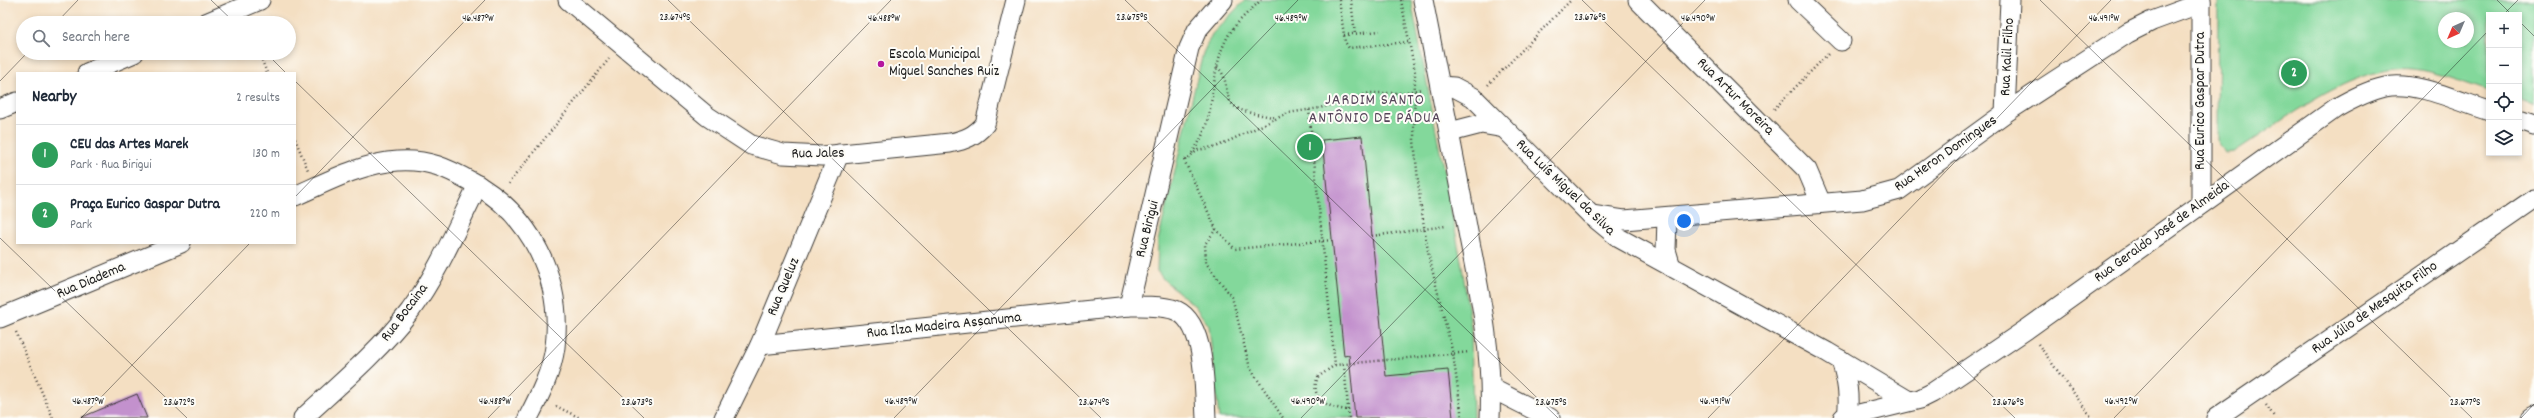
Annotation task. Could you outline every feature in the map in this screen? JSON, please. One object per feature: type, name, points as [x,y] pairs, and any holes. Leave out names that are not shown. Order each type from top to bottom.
[{"type":"street","points":[[222,16],[260,0]]},
{"type":"street","name":"Rua Jales","points":[[568,0],[707,116],[751,145],[783,154],[839,154],[950,144],[965,140],[978,133],[985,124],[1016,0]]},
{"type":"street","name":"Rua Birigui","points":[[1129,306],[1166,153],[1189,48],[1197,30],[1223,0]]},
{"type":"street","points":[[1423,0],[1450,132],[1489,351],[1491,388],[1490,418]]},
{"type":"street","name":"Rua Artur Moreira","points":[[1638,0],[1807,170],[1815,184],[1821,202]]},
{"type":"street","points":[[1798,0],[1841,41]]},
{"type":"street","name":"Rua Kalil Filho","points":[[2005,113],[2010,0]]},
{"type":"street","name":"Rua Heron Domingues","points":[[1591,214],[1624,220],[1666,218],[1821,202],[1862,200],[1899,190],[2005,113],[2128,33],[2152,21],[2201,2]]},
{"type":"street","name":"Rua Eurico Gaspar Dutra","points":[[2201,2],[2201,203]]},
{"type":"street","points":[[88,72],[117,60]]},
{"type":"street","name":"Rua Luís Miguel da Silva","points":[[1440,86],[1454,86],[1464,90],[1591,214],[1624,242],[1841,360],[1909,401]]},
{"type":"street","name":"Rua Geraldo José de Almeida","points":[[1845,418],[1920,399],[1932,393],[2027,330],[2201,203],[2336,108],[2372,91],[2386,87],[2416,88],[2486,110]]},
{"type":"street","points":[[0,109],[16,102]]},
{"type":"street","points":[[2522,121],[2534,125]]},
{"type":"street","name":"Rua Luís Miguel da Silva","points":[[1450,132],[1481,124],[1504,128]]},
{"type":"street","name":"Rua Queluz","points":[[724,418],[760,345],[839,154]]},
{"type":"street","points":[[296,196],[371,166],[398,161],[423,162],[443,166],[478,185],[497,198],[528,230],[543,258],[553,290],[556,317],[554,349],[539,397],[528,418]]},
{"type":"street","name":"Rua Bocaina","points":[[303,418],[384,343],[410,310],[430,280],[478,185]]},
{"type":"street","name":"Rua Júlio de Mesquita Filho","points":[[2216,418],[2534,199]]},
{"type":"street","points":[[1666,218],[1666,250],[1671,267]]},
{"type":"street","name":"Rua Diadema","points":[[4,316],[179,244]]},
{"type":"street","points":[[1129,306],[1156,306],[1174,309],[1185,317],[1199,340],[1206,418]]},
{"type":"street","name":"Rua Ilza Madeira Assanuma","points":[[760,345],[1129,306]]},
{"type":"street","points":[[1841,360],[1848,382],[1849,400],[1845,418]]},
{"type":"street","points":[[1491,388],[1550,418]]},
{"type":"path","points":[[1185,160],[1192,153],[1207,128],[1217,67],[1229,35],[1261,0]]},
{"type":"path","points":[[1340,0],[1347,47],[1353,49],[1408,42]]},
{"type":"path","points":[[1351,0],[1355,34]]},
{"type":"path","points":[[1401,0],[1415,72],[1416,170],[1429,257],[1453,354],[1462,418]]},
{"type":"path","points":[[1474,99],[1572,0]]},
{"type":"path","points":[[1344,35],[1380,30]]},
{"type":"path","points":[[1761,123],[1841,41]]},
{"type":"path","points":[[497,198],[621,44]]},
{"type":"path","points":[[262,60],[267,72]]},
{"type":"path","points":[[1217,67],[1223,71],[1227,95],[1232,104],[1240,110],[1277,118]]},
{"type":"path","points":[[1192,153],[1218,146],[1288,114],[1309,110],[1370,92],[1401,93],[1440,86]]},
{"type":"path","points":[[1309,110],[1335,365]]},
{"type":"path","points":[[296,141],[315,187]]},
{"type":"path","points":[[1166,153],[1185,160],[1216,228],[1235,249],[1332,240]]},
{"type":"path","points":[[1372,236],[1446,226]]},
{"type":"path","points":[[1216,228],[1205,244],[1206,263],[1232,297],[1250,368],[1283,418]]},
{"type":"path","points":[[4,316],[53,418]]},
{"type":"path","points":[[2027,330],[2092,418]]},
{"type":"path","points":[[1348,410],[1327,406],[1320,401],[1315,390],[1318,377],[1335,365],[1489,351]]},
{"type":"path","points":[[1344,365],[1349,418]]},
{"type":"path","points":[[539,397],[580,418]]},
{"type":"green space","points":[[1245,0],[1411,0],[1462,266],[1471,328],[1473,418],[1219,418],[1209,326],[1194,305],[1164,280],[1157,271],[1158,241],[1203,53],[1212,34]]},
{"type":"green space","points":[[2218,0],[2534,0],[2534,104],[2522,101],[2522,12],[2486,12],[2486,90],[2422,70],[2390,70],[2367,75],[2319,97],[2234,152],[2225,153],[2217,140]]},
{"type":"building","points":[[1362,136],[1386,376],[1448,370],[1453,418],[1355,418],[1349,355],[1344,356],[1322,140]]},
{"type":"building","points":[[137,394],[147,418],[80,418]]},
{"type":"place","name":"Escola Municipal Miguel Sanches Ruiz","points":[[881,64]]},
{"type":"place","name":"Praça Eurico Gaspar Dutra","points":[[2294,73]]},
{"type":"place","name":"CEU das Artes Marek","points":[[1310,147]]},
{"type":"district","name":"JARDIM SANTO ANTÔNIO DE PÁDUA","points":[[1375,109]]}]
